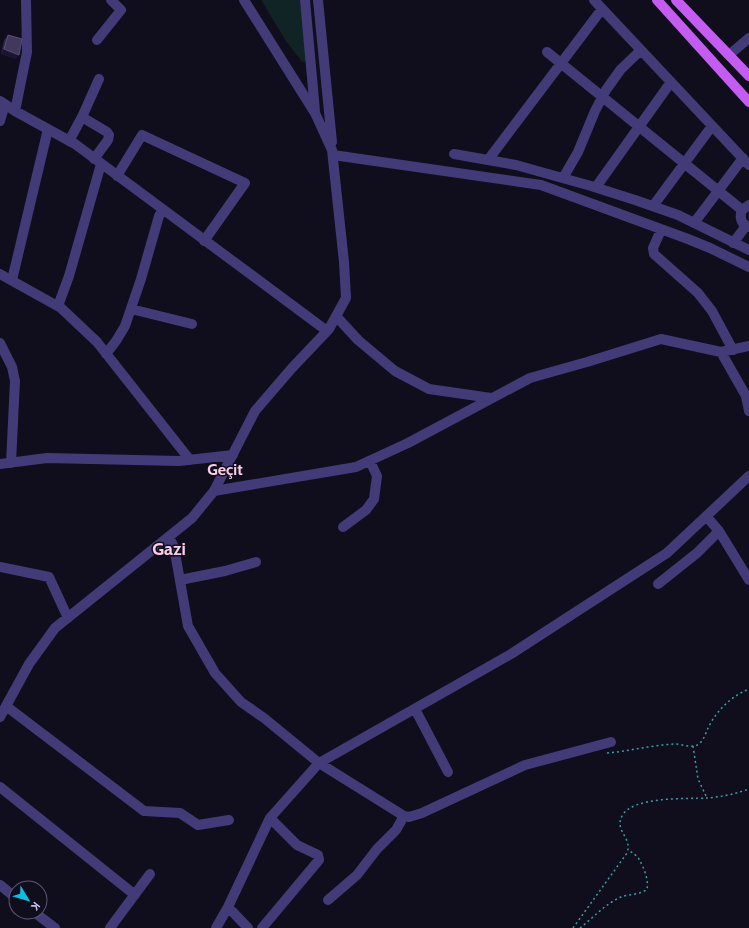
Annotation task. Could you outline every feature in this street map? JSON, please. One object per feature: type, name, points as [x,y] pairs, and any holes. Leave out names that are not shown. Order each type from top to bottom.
[{"type":"main road","points":[[656,0],[749,102]]},
{"type":"main road","points":[[676,0],[749,76]]},
{"type":"street","points":[[15,111],[27,52],[26,0]]},
{"type":"street","points":[[97,40],[122,10],[111,0]]},
{"type":"street","points":[[244,0],[315,112],[332,153]]},
{"type":"street","points":[[305,0],[315,112]]},
{"type":"street","points":[[0,717],[29,664],[56,628],[192,518],[214,491],[255,411],[292,368],[327,331],[346,298],[344,262],[318,0]]},
{"type":"street","points":[[594,0],[746,162],[718,192],[694,223]]},
{"type":"street","points":[[488,160],[602,9]]},
{"type":"street","points":[[729,55],[749,38]]},
{"type":"street","points":[[563,178],[578,152],[602,97],[612,80],[641,50]]},
{"type":"street","points":[[547,52],[718,192],[745,207],[740,214],[741,221],[748,227],[733,243]]},
{"type":"street","points":[[69,141],[82,117],[99,79]]},
{"type":"street","points":[[596,187],[671,82]]},
{"type":"street","points":[[0,121],[2,103],[69,141],[327,331]]},
{"type":"street","points":[[58,306],[69,276],[98,161],[109,135],[107,132],[82,117]]},
{"type":"street","points":[[653,206],[712,126]]},
{"type":"street","points":[[12,280],[48,129]]},
{"type":"street","points":[[117,176],[142,135],[246,183],[204,241]]},
{"type":"street","points":[[332,153],[541,184],[710,248],[749,268]]},
{"type":"street","points":[[454,154],[516,165],[596,187],[678,215],[749,250]]},
{"type":"street","points":[[106,354],[125,326],[147,260],[159,216],[163,210]]},
{"type":"street","points":[[662,230],[653,248],[654,254],[690,285],[705,302],[717,319],[733,350]]},
{"type":"street","points":[[0,274],[58,306],[97,342],[190,460]]},
{"type":"street","points":[[131,310],[192,324]]},
{"type":"street","points":[[336,316],[358,340],[395,371],[429,389],[491,398]]},
{"type":"street","points":[[214,491],[356,467],[408,443],[530,378],[661,339],[721,352],[749,346]]},
{"type":"street","points":[[0,344],[12,367],[15,381],[11,463]]},
{"type":"street","points":[[721,352],[746,396],[749,411]]},
{"type":"street","points":[[0,464],[47,458],[179,461],[233,455]]},
{"type":"street","points":[[343,527],[366,510],[374,499],[377,476],[370,461]]},
{"type":"street","points":[[216,928],[228,907],[270,818],[320,763],[511,654],[667,552],[749,476]]},
{"type":"street","points":[[706,516],[719,531],[749,580]]},
{"type":"street","points":[[658,584],[698,553],[719,531]]},
{"type":"street","points":[[169,537],[174,546],[188,626],[215,673],[241,702],[264,718],[320,763],[404,816],[409,817],[422,813],[525,765],[611,742]]},
{"type":"street","points":[[180,580],[225,571],[256,562]]},
{"type":"street","points":[[0,567],[49,577],[68,618]]},
{"type":"street","points":[[6,706],[144,811],[180,812],[198,825],[229,820]]},
{"type":"street","points":[[415,709],[448,772]]},
{"type":"street","points":[[0,787],[135,895]]},
{"type":"street","points":[[328,900],[357,875],[377,849],[396,830],[404,816]]},
{"type":"street","points":[[262,928],[319,860],[318,855],[298,846],[270,818]]},
{"type":"street","points":[[110,928],[150,874]]},
{"type":"street","points":[[0,885],[8,892]]},
{"type":"street","points":[[228,907],[248,928]]},
{"type":"street","points":[[44,920],[55,928]]},
{"type":"path","points":[[604,754],[658,745],[682,744],[693,746],[700,744],[714,718],[726,704],[741,692],[749,689]]},
{"type":"path","points":[[693,746],[698,779],[706,798]]},
{"type":"path","points":[[574,928],[628,850],[629,844],[622,834],[620,824],[622,817],[628,810],[634,806],[647,802],[706,798],[749,789]]},
{"type":"path","points":[[580,928],[616,899],[627,895],[642,893],[647,889],[648,884],[641,861],[635,854],[628,850]]},
{"type":"green space","points":[[261,0],[300,0],[307,61],[302,62],[286,41]]},
{"type":"building","points":[[8,35],[22,39],[19,55],[4,49]]},
{"type":"district","name":"Geçit","points":[[225,469]]},
{"type":"district","name":"Gazi","points":[[169,549]]}]
